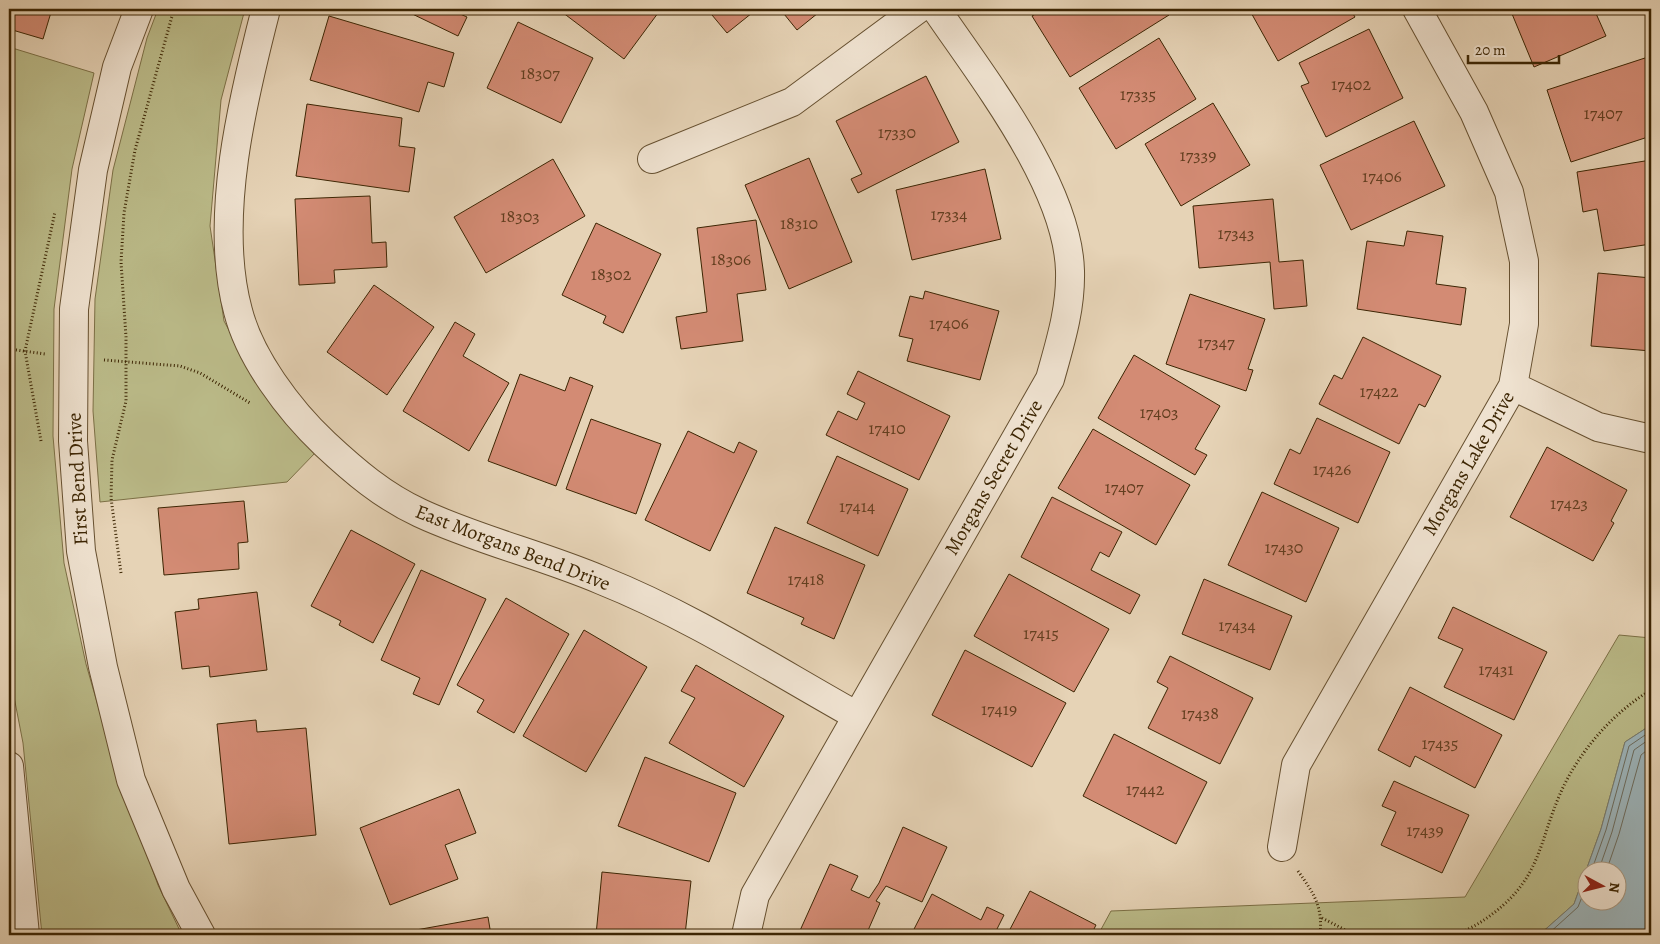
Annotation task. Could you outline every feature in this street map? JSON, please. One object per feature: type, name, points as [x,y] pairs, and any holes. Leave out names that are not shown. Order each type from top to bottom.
[{"type":"street","name":"First Bend Drive","points":[[139,9],[117,68],[93,170],[74,309],[73,441],[81,550],[102,667],[131,780],[176,889],[201,935]]},
{"type":"street","name":"East Morgans Bend Drive","points":[[266,9],[248,77],[230,192],[229,256],[238,311],[263,370],[308,428],[364,480],[418,512],[599,579],[658,604],[857,716]]},
{"type":"street","points":[[652,159],[792,102],[918,9]]},
{"type":"street","name":"Morgans Secret Drive","points":[[746,935],[755,894],[1050,379],[1067,321],[1070,270],[1065,230],[1043,175],[1000,102],[936,9]]},
{"type":"street","name":"Morgans Lake Drive","points":[[1282,848],[1296,765],[1513,386],[1524,324],[1524,261],[1508,192],[1474,112],[1416,9]]},
{"type":"street","points":[[1513,386],[1598,427],[1651,439]]},
{"type":"street","points":[[9,766],[25,935]]},
{"type":"path","points":[[121,573],[111,498],[112,460],[126,400],[127,360],[121,262],[124,213],[135,150],[161,50],[174,9]]},
{"type":"path","points":[[9,348],[74,359],[127,360],[180,366],[200,373],[254,406]]},
{"type":"path","points":[[1452,935],[1484,921],[1522,888],[1535,864],[1560,794],[1574,767],[1593,741],[1620,712],[1651,690]]},
{"type":"path","points":[[1282,848],[1315,896],[1322,918],[1320,935]]},
{"type":"path","points":[[1322,918],[1355,935]]},
{"type":"green space","points":[[158,9],[245,9],[221,100],[210,226],[224,321],[262,392],[316,452],[287,482],[100,502],[93,411],[95,299],[113,170],[147,38]]},
{"type":"green space","points":[[9,47],[94,73],[72,169],[54,309],[53,436],[64,563],[86,664],[117,772],[158,885],[182,935],[42,935],[23,743],[9,671]]},
{"type":"green space","points":[[1619,635],[1651,638],[1651,725],[1625,742],[1601,829],[1589,862],[1578,862],[1578,893],[1574,904],[1539,935],[1098,935],[1111,911],[1465,897]]},
{"type":"water","points":[[1651,725],[1651,935],[1539,935],[1574,904],[1578,893],[1578,912],[1628,912],[1628,862],[1589,862],[1601,829],[1625,742]]},
{"type":"building","points":[[9,9],[52,9],[43,39],[9,29]]},
{"type":"building","points":[[402,9],[449,9],[467,17],[458,36]]},
{"type":"building","points":[[558,9],[661,9],[624,59]]},
{"type":"building","points":[[707,9],[757,9],[727,33]]},
{"type":"building","points":[[780,9],[823,9],[797,30]]},
{"type":"building","points":[[1044,9],[1165,9],[1169,15],[1070,77],[1032,16]]},
{"type":"building","points":[[1249,9],[1350,9],[1355,17],[1278,61]]},
{"type":"building","points":[[1510,9],[1594,9],[1606,36],[1534,67]]},
{"type":"building","points":[[329,16],[454,53],[444,87],[428,82],[419,112],[310,80]]},
{"type":"building","points":[[518,22],[593,58],[561,123],[487,88]]},
{"type":"building","points":[[1369,29],[1403,98],[1326,137],[1301,86],[1309,83],[1299,63]]},
{"type":"building","points":[[1159,38],[1196,99],[1116,149],[1079,88]]},
{"type":"building","points":[[1648,57],[1651,65],[1651,136],[1571,162],[1547,90]]},
{"type":"building","points":[[926,76],[959,142],[858,193],[851,179],[862,174],[836,121]]},
{"type":"building","points":[[1213,103],[1250,165],[1181,206],[1145,144]]},
{"type":"building","points":[[307,104],[402,118],[399,146],[415,148],[409,192],[296,176]]},
{"type":"building","points":[[1414,121],[1445,186],[1351,230],[1320,165]]},
{"type":"building","points":[[809,158],[852,262],[789,289],[745,185]]},
{"type":"building","points":[[553,159],[585,216],[486,273],[454,217]]},
{"type":"building","points":[[1651,160],[1651,244],[1604,251],[1597,209],[1583,212],[1577,172]]},
{"type":"building","points":[[985,169],[1001,239],[912,260],[896,190]]},
{"type":"building","points":[[370,196],[372,243],[386,242],[387,267],[334,270],[335,283],[299,285],[295,199]]},
{"type":"building","points":[[1273,199],[1279,262],[1303,260],[1307,306],[1274,309],[1270,262],[1199,268],[1193,206]]},
{"type":"building","points":[[756,220],[766,290],[737,294],[743,341],[681,349],[676,317],[707,312],[697,228]]},
{"type":"building","points":[[596,223],[661,254],[623,333],[603,323],[606,316],[562,295]]},
{"type":"building","points":[[1407,231],[1443,236],[1436,284],[1466,288],[1461,325],[1357,309],[1367,241],[1404,246]]},
{"type":"building","points":[[1598,273],[1651,278],[1651,351],[1591,346]]},
{"type":"building","points":[[374,285],[434,327],[387,395],[327,352]]},
{"type":"building","points":[[925,291],[999,311],[980,380],[907,361],[913,339],[899,336],[910,296],[923,299]]},
{"type":"building","points":[[1190,294],[1265,319],[1248,369],[1253,370],[1246,391],[1166,364]]},
{"type":"building","points":[[455,322],[475,334],[463,356],[509,383],[469,451],[403,411]]},
{"type":"building","points":[[1363,337],[1441,376],[1425,407],[1419,404],[1399,444],[1319,404],[1334,375],[1342,379]]},
{"type":"building","points":[[1134,355],[1220,406],[1195,449],[1207,455],[1195,475],[1098,418]]},
{"type":"building","points":[[858,371],[950,416],[919,480],[826,435],[838,411],[857,420],[865,403],[847,394]]},
{"type":"building","points":[[520,374],[565,391],[570,377],[593,386],[556,486],[488,461]]},
{"type":"building","points":[[1317,418],[1390,452],[1358,523],[1274,484],[1290,449],[1300,454]]},
{"type":"building","points":[[591,419],[661,444],[636,514],[566,489]]},
{"type":"building","points":[[1093,429],[1190,485],[1156,545],[1058,488]]},
{"type":"building","points":[[688,431],[734,453],[739,442],[757,451],[710,551],[645,520]]},
{"type":"building","points":[[1547,447],[1627,490],[1611,521],[1614,523],[1593,561],[1510,517]]},
{"type":"building","points":[[837,456],[908,489],[878,556],[807,523]]},
{"type":"building","points":[[1262,492],[1339,528],[1306,602],[1228,565]]},
{"type":"building","points":[[1052,497],[1122,532],[1109,557],[1100,552],[1091,570],[1140,595],[1130,614],[1021,557]]},
{"type":"building","points":[[244,501],[248,542],[238,543],[239,569],[164,575],[158,508]]},
{"type":"building","points":[[775,527],[865,565],[834,639],[801,624],[804,618],[747,593]]},
{"type":"building","points":[[351,530],[415,564],[373,643],[339,625],[341,621],[311,606]]},
{"type":"building","points":[[421,570],[486,599],[439,705],[413,694],[420,678],[381,660]]},
{"type":"building","points":[[1009,574],[1109,629],[1074,692],[974,636]]},
{"type":"building","points":[[1204,579],[1292,616],[1270,670],[1182,634]]},
{"type":"building","points":[[257,592],[267,670],[210,677],[209,666],[182,669],[175,612],[199,609],[198,599]]},
{"type":"building","points":[[506,598],[569,634],[514,733],[477,712],[484,700],[457,685]]},
{"type":"building","points":[[1453,607],[1547,652],[1514,720],[1444,687],[1463,649],[1438,638]]},
{"type":"building","points":[[584,630],[647,667],[586,772],[523,736]]},
{"type":"building","points":[[965,650],[1066,703],[1032,767],[932,715]]},
{"type":"building","points":[[1170,656],[1253,698],[1220,764],[1148,728],[1168,688],[1157,682]]},
{"type":"building","points":[[696,665],[784,716],[744,787],[669,743],[695,698],[681,691]]},
{"type":"building","points":[[1410,687],[1502,735],[1475,788],[1415,756],[1410,767],[1378,750]]},
{"type":"building","points":[[256,720],[257,732],[306,728],[316,835],[229,844],[217,724]]},
{"type":"building","points":[[1114,734],[1207,782],[1176,844],[1083,796]]},
{"type":"building","points":[[645,757],[736,793],[709,862],[618,826]]},
{"type":"building","points":[[1394,781],[1469,815],[1442,873],[1381,845],[1396,812],[1382,806]]},
{"type":"building","points":[[459,789],[476,833],[445,845],[458,879],[390,905],[360,828]]},
{"type":"building","points":[[903,827],[947,847],[922,902],[886,886],[876,901],[880,903],[866,935],[798,935],[830,864],[858,876],[851,890],[869,898],[879,883]]},
{"type":"building","points":[[602,872],[691,881],[685,935],[596,935]]},
{"type":"building","points":[[1030,891],[1096,925],[1091,935],[1007,935]]},
{"type":"building","points":[[932,894],[981,920],[987,907],[1004,915],[994,935],[911,935]]},
{"type":"building","points":[[488,917],[491,935],[417,935],[416,930]]}]
